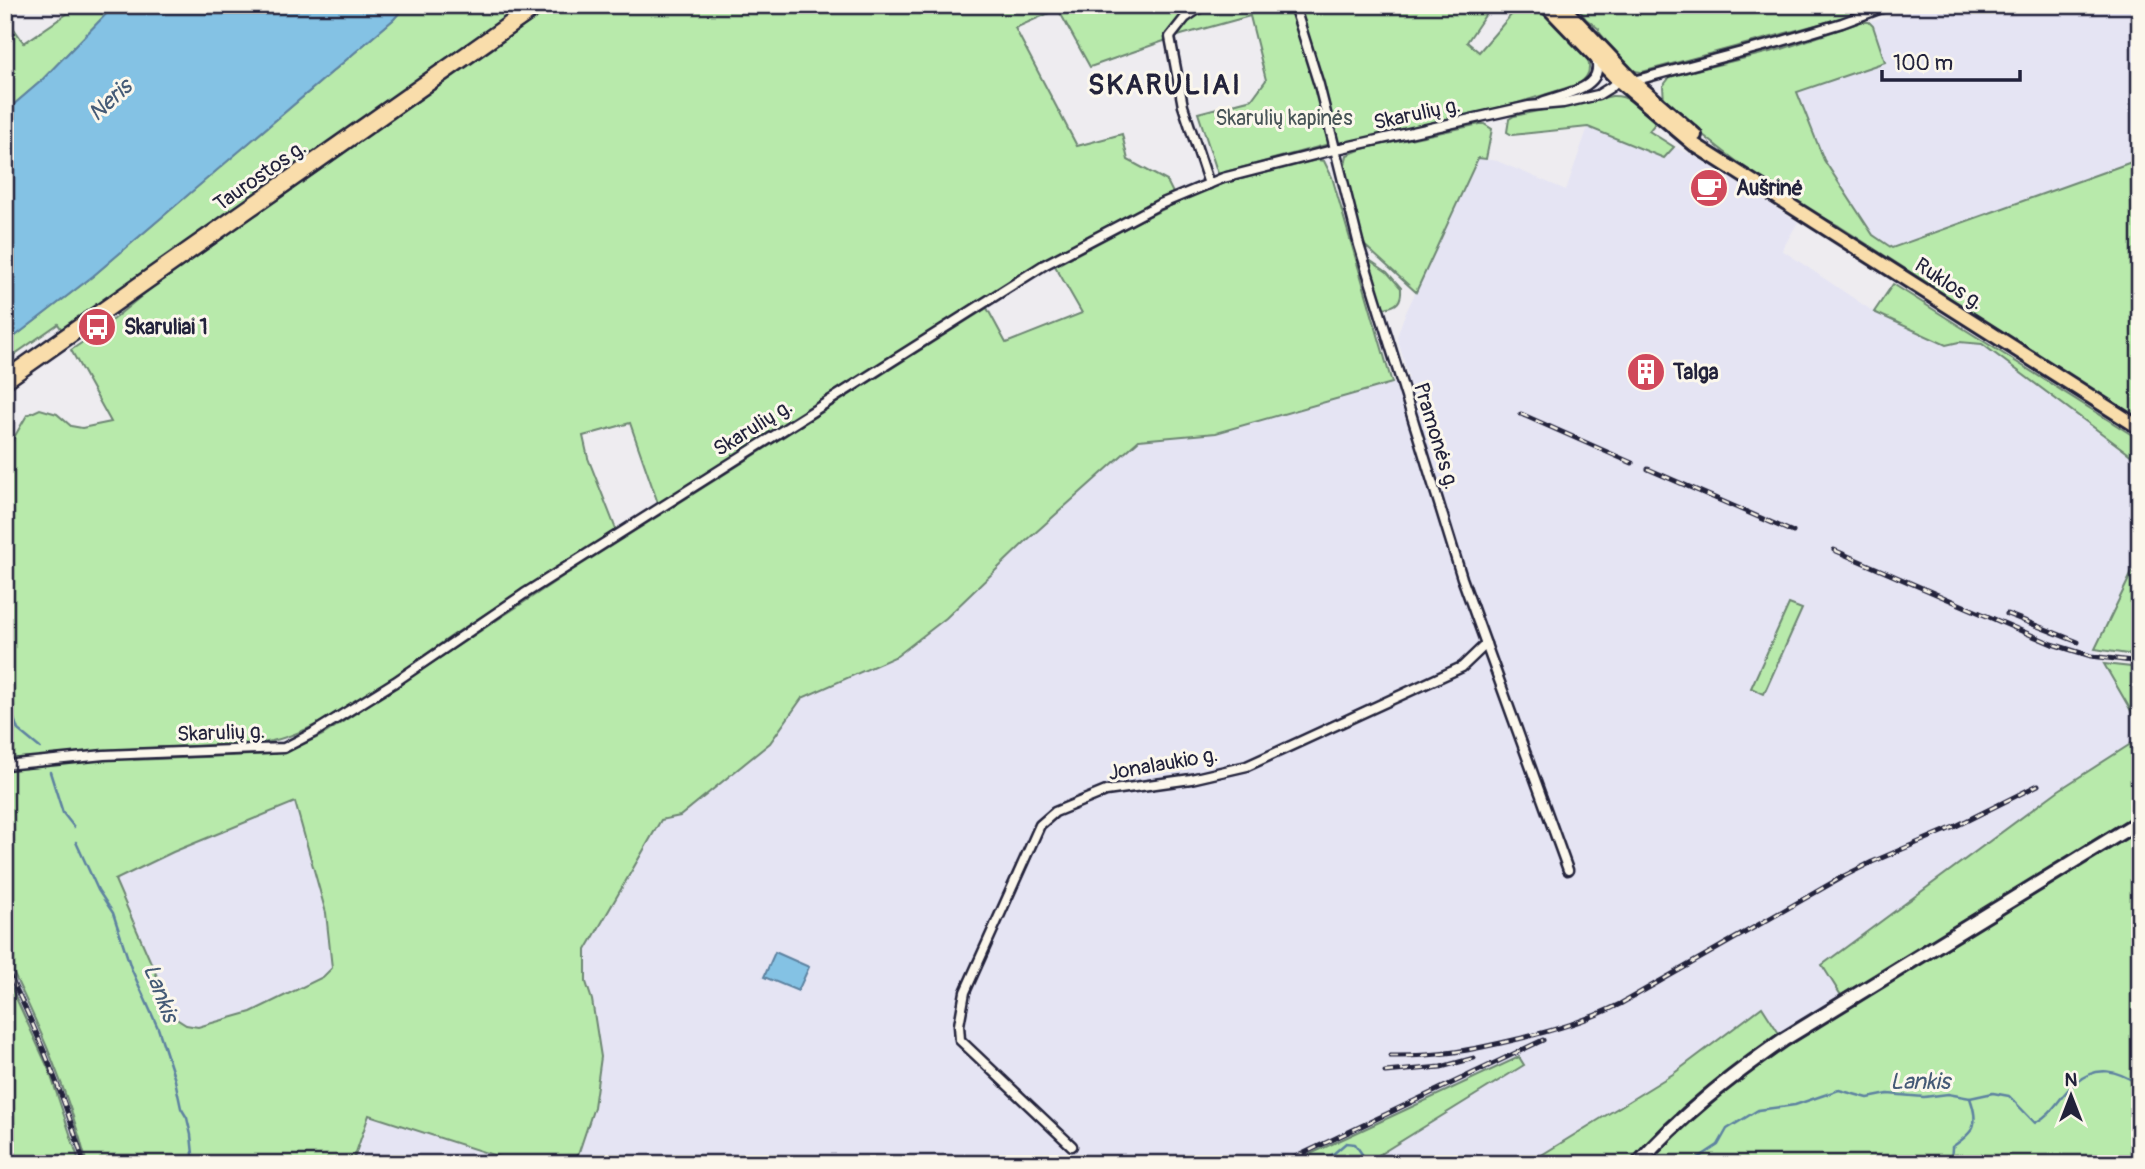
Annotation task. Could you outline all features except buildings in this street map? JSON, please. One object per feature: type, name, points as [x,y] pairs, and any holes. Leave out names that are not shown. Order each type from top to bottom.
[{"type":"highway","name":"Taurostos g.","points":[[5,380],[538,5]]},
{"type":"main road","points":[[1546,5],[1618,80],[1675,130],[1738,172]]},
{"type":"main road","points":[[1561,5],[1633,81],[1738,172]]},
{"type":"main road","name":"Ruklos g.","points":[[1738,172],[2140,428]]},
{"type":"main road","points":[[1638,1164],[1692,1108],[1736,1072],[1783,1040],[2140,821]]},
{"type":"street","points":[[1204,5],[1185,18],[1170,37],[1183,106],[1209,184]]},
{"type":"street","name":"Pramonės g.","points":[[1294,5],[1319,85],[1349,208],[1378,308],[1462,578],[1568,870]]},
{"type":"street","points":[[1633,81],[1805,34],[1890,5]]},
{"type":"street","name":"Skarulių g.","points":[[5,765],[104,755],[278,749],[294,743],[1044,265],[1158,205],[1223,178],[1336,149],[1530,106],[1593,82],[1597,75],[1596,58]]},
{"type":"street","points":[[1617,65],[1618,80]]},
{"type":"street","name":"Skarulių g.","points":[[1530,106],[1563,103],[1598,95],[1618,80]]},
{"type":"street","name":"Jonalaukio g.","points":[[1072,1146],[960,1040],[959,1025],[965,992],[1040,825],[1055,812],[1106,791],[1191,779],[1247,766],[1462,667],[1486,644]]},
{"type":"shaded area","points":[[1936,5],[2140,5],[2140,159],[1892,248],[1873,235],[1824,160],[1797,92],[1885,62],[1873,26],[1869,22]]},
{"type":"shaded area","points":[[1588,127],[1664,158],[1674,147],[1693,155],[1798,222],[1782,250],[1874,312],[1946,345],[1959,342],[1982,344],[2140,462],[2140,556],[2095,649],[2137,720],[2140,719],[2140,738],[2059,790],[1822,965],[1842,997],[1780,1035],[1762,1007],[1673,1074],[1527,1164],[1364,1164],[1523,1065],[1519,1057],[1289,1164],[575,1164],[594,1107],[592,1000],[586,982],[586,950],[661,820],[681,816],[769,743],[802,698],[897,656],[946,618],[1025,542],[1139,440],[1216,433],[1409,378],[1397,337],[1478,158],[1497,161],[1566,190]]},
{"type":"shaded area","points":[[295,802],[326,913],[332,968],[322,977],[251,1012],[198,1027],[185,1025],[175,1018],[115,880],[173,852]]},
{"type":"shaded area","points":[[5,956],[57,1071],[87,1164],[80,1164],[49,1070],[5,974]]},
{"type":"shaded area","points":[[369,1114],[417,1128],[521,1164],[352,1164]]},
{"type":"green space","points":[[80,5],[115,5],[40,82],[5,112],[5,16],[24,43]]},
{"type":"green space","points":[[406,5],[523,5],[62,330],[58,324],[5,361],[5,344],[93,276],[394,19]]},
{"type":"green space","name":"Skarulių kapinės","points":[[554,5],[1492,5],[1467,42],[1479,52],[1511,15],[1528,10],[1544,15],[1558,26],[1584,54],[1589,65],[1587,76],[1579,84],[1511,105],[1329,144],[1218,174],[1198,113],[1252,99],[1266,80],[1250,16],[1181,35],[1090,67],[1058,9],[1015,28],[1077,146],[1122,134],[1128,160],[1167,181],[1173,193],[1076,244],[660,509],[630,423],[583,436],[588,458],[617,532],[479,618],[338,713],[287,737],[262,743],[131,749],[134,760],[273,754],[291,750],[323,735],[565,575],[987,308],[1006,343],[1082,313],[1055,266],[1210,187],[1317,160],[1324,161],[1332,177],[1392,383],[1216,433],[1139,440],[1025,542],[946,618],[897,656],[802,698],[770,743],[680,816],[661,820],[586,950],[586,982],[592,1000],[601,1057],[594,1107],[575,1164],[521,1164],[369,1115],[352,1164],[87,1164],[71,1110],[51,1058],[5,956],[5,453],[27,415],[40,409],[57,414],[71,426],[82,428],[111,422],[71,350],[149,290]],"holes":[[[295,802],[326,913],[332,968],[323,977],[251,1012],[198,1027],[186,1025],[175,1018],[115,880],[173,852]]]},
{"type":"green space","points":[[1576,5],[1851,5],[1853,11],[1849,16],[1642,72],[1630,69],[1620,61],[1603,40],[1599,29],[1586,19]]},
{"type":"green space","points":[[1861,22],[1869,22],[1873,26],[1885,62],[1797,92],[1824,160],[1873,235],[1892,248],[2140,159],[2140,421],[1839,226],[1792,200],[1705,137],[1664,102],[1663,86],[1670,77],[1782,49]]},
{"type":"green space","points":[[1612,96],[1630,100],[1654,121],[1649,131],[1674,147],[1664,158],[1588,127],[1512,135],[1507,132],[1509,119],[1514,116]]},
{"type":"green space","points":[[1480,124],[1492,129],[1486,159],[1478,158],[1416,292],[1362,243],[1344,170],[1347,155],[1362,149]]},
{"type":"green space","points":[[1368,259],[1387,272],[1401,288],[1401,297],[1392,306],[1384,308],[1381,305]]},
{"type":"green space","points":[[1893,284],[2140,440],[2140,462],[1982,344],[1959,342],[1946,345],[1874,312]]},
{"type":"green space","points":[[2140,556],[2140,656],[2095,649]]},
{"type":"green space","points":[[1789,604],[1802,609],[1764,694],[1751,688]]},
{"type":"green space","points":[[2104,664],[2140,668],[2140,719],[2137,721]]},
{"type":"green space","points":[[2140,738],[2140,1164],[1527,1164],[1673,1074],[1762,1007],[1780,1035],[1842,997],[1822,965],[2059,790]]},
{"type":"green space","points":[[5,974],[49,1070],[80,1164],[5,1164]]},
{"type":"green space","points":[[1519,1057],[1524,1065],[1364,1164],[1289,1164]]},
{"type":"water","name":"Neris","points":[[115,5],[406,5],[394,19],[93,276],[5,344],[5,112],[40,82]]},
{"type":"water","points":[[775,952],[809,967],[798,991],[764,977]]},
{"type":"waterway","name":"Lankis","points":[[5,694],[18,730],[40,748]]},
{"type":"waterway","name":"Lankis","points":[[50,772],[63,813],[74,827]]},
{"type":"waterway","name":"Lankis","points":[[76,842],[98,890],[113,913],[131,968],[158,1028],[181,1108],[187,1118],[194,1164]]},
{"type":"waterway","name":"Lankis","points":[[1689,1164],[1718,1145],[1727,1129],[1758,1110],[1795,1105],[1839,1090],[1868,1098],[1888,1094],[1924,1097],[1948,1094],[1970,1098],[1993,1093],[2009,1096],[2035,1123],[2047,1114],[2074,1084],[2091,1074],[2107,1071],[2140,1085]]},
{"type":"waterway","points":[[1951,1164],[1952,1147],[1966,1137],[1973,1127],[1974,1115],[1970,1098]]},
{"type":"waterway","name":"Lankis","points":[[1312,1164],[1332,1155],[1346,1143],[1355,1144],[1364,1157]]},
{"type":"railway","points":[[1521,414],[1632,463]]},
{"type":"railway","points":[[1648,469],[1793,532]]},
{"type":"railway","points":[[1834,550],[2052,644],[2091,656],[2140,662]]},
{"type":"railway","points":[[2007,614],[2078,642]]},
{"type":"railway","points":[[1390,1056],[1439,1054],[1485,1046],[1545,1032],[1595,1015],[1620,1004],[1844,876],[1954,827],[2038,785]]},
{"type":"railway","points":[[5,966],[49,1063],[84,1164]]},
{"type":"railway","points":[[1281,1164],[1543,1040]]},
{"type":"railway","points":[[1385,1072],[1441,1067],[1474,1058]]},
{"type":"railway","points":[[946,1159],[958,1164]]},
{"type":"place","name":"Aušrinė","points":[[1709,188]]},
{"type":"place","name":"Skaruliai 1","points":[[97,327]]},
{"type":"place","name":"Talga","points":[[1646,372]]},
{"type":"district","name":"SKARULIAI","points":[[1165,85]]}]
